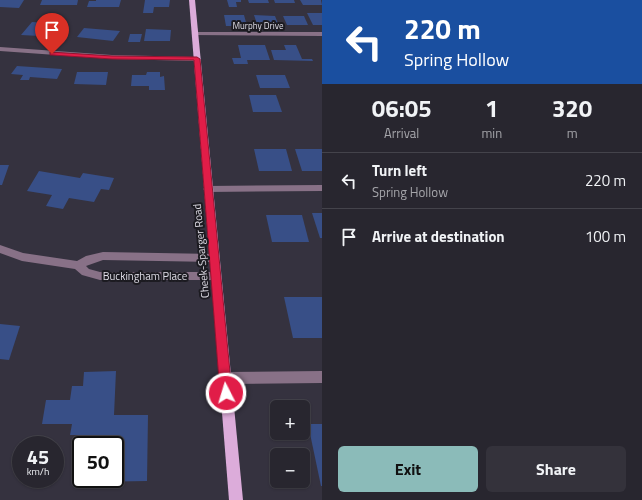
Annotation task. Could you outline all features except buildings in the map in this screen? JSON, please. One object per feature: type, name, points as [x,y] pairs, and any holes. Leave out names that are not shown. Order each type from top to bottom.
[{"type":"main road","name":"Cheek-Sparger Road","points":[[192,0],[207,188],[236,500]]},
{"type":"street","name":"Murphy Drive","points":[[195,34],[322,34]]},
{"type":"street","points":[[0,49],[112,57],[197,59]]},
{"type":"street","points":[[207,188],[322,188]]},
{"type":"street","name":"Buckingham Place","points":[[0,249],[22,257],[78,265],[90,259],[103,256],[214,258]]},
{"type":"street","name":"Buckingham Place","points":[[78,265],[86,272],[100,276],[215,276]]},
{"type":"street","points":[[225,378],[322,377]]},
{"type":"route","points":[[52,54],[197,59],[226,393]]}]
